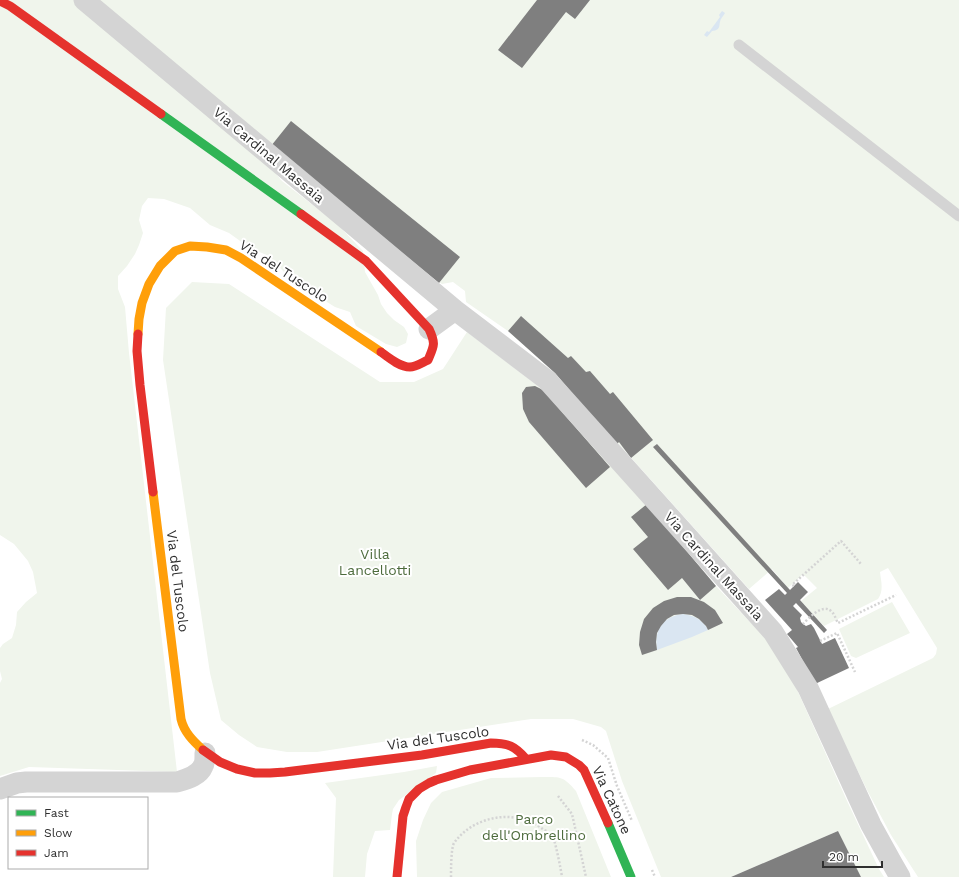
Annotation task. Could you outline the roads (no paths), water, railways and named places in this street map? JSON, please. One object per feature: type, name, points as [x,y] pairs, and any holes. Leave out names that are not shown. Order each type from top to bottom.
[{"type":"street","name":"Via Cardinal Massaia","points":[[84,0],[455,310],[547,380],[773,632],[808,688],[872,825],[900,877]]},
{"type":"street","points":[[0,1],[10,6],[366,261],[429,329],[455,310]]},
{"type":"street","name":"Via del Tuscolo","points":[[429,329],[434,339],[433,348],[428,360],[411,367],[404,366],[391,359],[241,258],[226,250],[190,246],[175,250],[160,266],[149,284],[142,303],[139,320],[137,351],[181,719],[185,730],[205,753],[222,763],[244,771],[263,773],[285,772],[422,755],[491,743],[502,743],[516,748],[526,759]]},
{"type":"street","points":[[0,790],[26,782],[178,782],[197,774],[203,766],[205,753]]},
{"type":"street","name":"Via Catone","points":[[397,877],[403,816],[409,799],[419,789],[436,780],[470,770],[551,755],[566,757],[584,770],[631,877]]},
{"type":"lane","points":[[739,45],[959,216]]},
{"type":"park label","name":"Villa Lancellotti","points":[[375,562]]},
{"type":"park label","name":"Parco dell'Ombrellino","points":[[534,828]]}]
